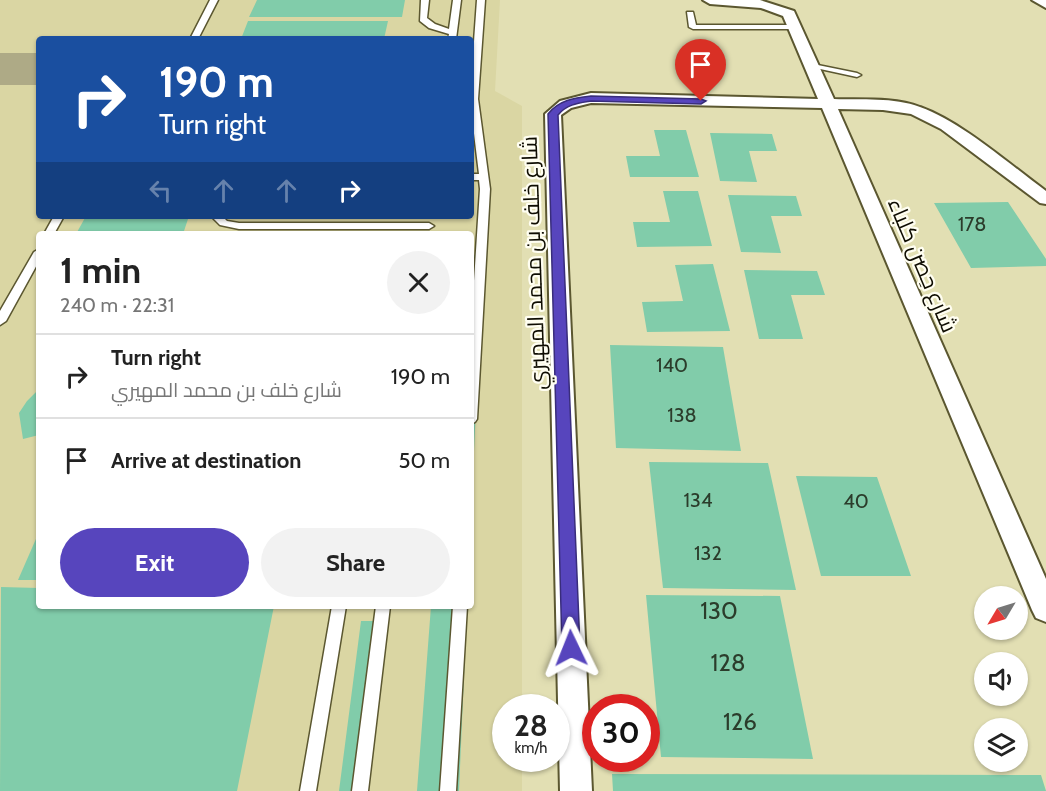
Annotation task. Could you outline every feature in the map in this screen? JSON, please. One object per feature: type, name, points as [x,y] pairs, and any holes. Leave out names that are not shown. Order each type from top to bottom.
[{"type":"street","name":"شارع حِصن كلباء","points":[[710,0],[761,2],[776,6],[789,14],[1046,610]]},
{"type":"street","points":[[1040,0],[1046,4]]},
{"type":"street","name":"شارع خلف بن محمد المهيري","points":[[576,791],[553,114],[559,107],[573,101],[591,98],[883,105],[915,110],[947,126],[1046,199]]},
{"type":"lane","points":[[196,36],[214,0]]},
{"type":"lane","points":[[425,0],[422,15],[426,23],[452,36],[457,0]]},
{"type":"lane","points":[[474,334],[484,177],[474,99],[481,0]]},
{"type":"lane","points":[[690,14],[693,27],[795,27]]},
{"type":"lane","points":[[811,65],[857,75]]},
{"type":"lane","points":[[474,177],[484,177]]},
{"type":"lane","points":[[219,219],[224,223],[239,226],[429,225]]},
{"type":"lane","points":[[0,321],[36,257]]},
{"type":"lane","points":[[309,791],[339,609]]},
{"type":"lane","points":[[360,791],[383,609]]},
{"type":"lane","points":[[448,791],[460,609]]},
{"type":"shaded area","points":[[0,0],[500,0],[495,91],[522,106],[522,694],[492,694],[492,772],[522,772],[522,791],[0,791]]},
{"type":"building","points":[[257,0],[405,0],[402,17],[249,17]]},
{"type":"building","points":[[248,21],[388,21],[385,36],[242,36]]},
{"type":"building","points":[[654,130],[686,130],[699,177],[630,177],[626,156],[660,156]]},
{"type":"building","points":[[710,133],[772,134],[777,151],[749,151],[757,182],[720,181]]},
{"type":"building","points":[[663,191],[698,191],[712,246],[637,247],[633,222],[670,222]]},
{"type":"building","points":[[728,195],[796,196],[802,216],[771,216],[781,253],[741,252]]},
{"type":"building","points":[[1008,202],[1046,259],[1046,266],[971,268],[934,203]]},
{"type":"building","points":[[84,219],[188,219],[184,231],[78,231]]},
{"type":"building","points":[[474,255],[483,255],[474,451]]},
{"type":"building","points":[[713,264],[730,331],[647,332],[642,302],[683,301],[675,265]]},
{"type":"building","points":[[744,270],[817,271],[825,295],[791,295],[803,339],[759,339]]},
{"type":"building","points":[[610,345],[723,347],[741,451],[616,448]]},
{"type":"building","points":[[36,392],[36,436],[23,439],[19,413]]},
{"type":"building","points":[[649,462],[768,463],[796,590],[663,588]]},
{"type":"building","points":[[796,476],[877,477],[911,576],[821,576]]},
{"type":"building","points":[[36,539],[36,580],[18,580]]},
{"type":"building","points":[[1,587],[36,588],[36,609],[273,609],[237,791],[0,791]]},
{"type":"building","points":[[646,595],[780,596],[813,759],[661,757],[660,694],[655,694]]},
{"type":"building","points":[[431,609],[467,609],[459,791],[417,791]]},
{"type":"building","points":[[361,621],[387,621],[368,791],[339,791]]},
{"type":"building","points":[[612,774],[1041,775],[1046,791],[613,791]]},
{"type":"taxiway","points":[[0,69],[36,69]]},
{"type":"route","points":[[571,648],[553,114],[559,107],[573,101],[591,98],[701,101]]}]
